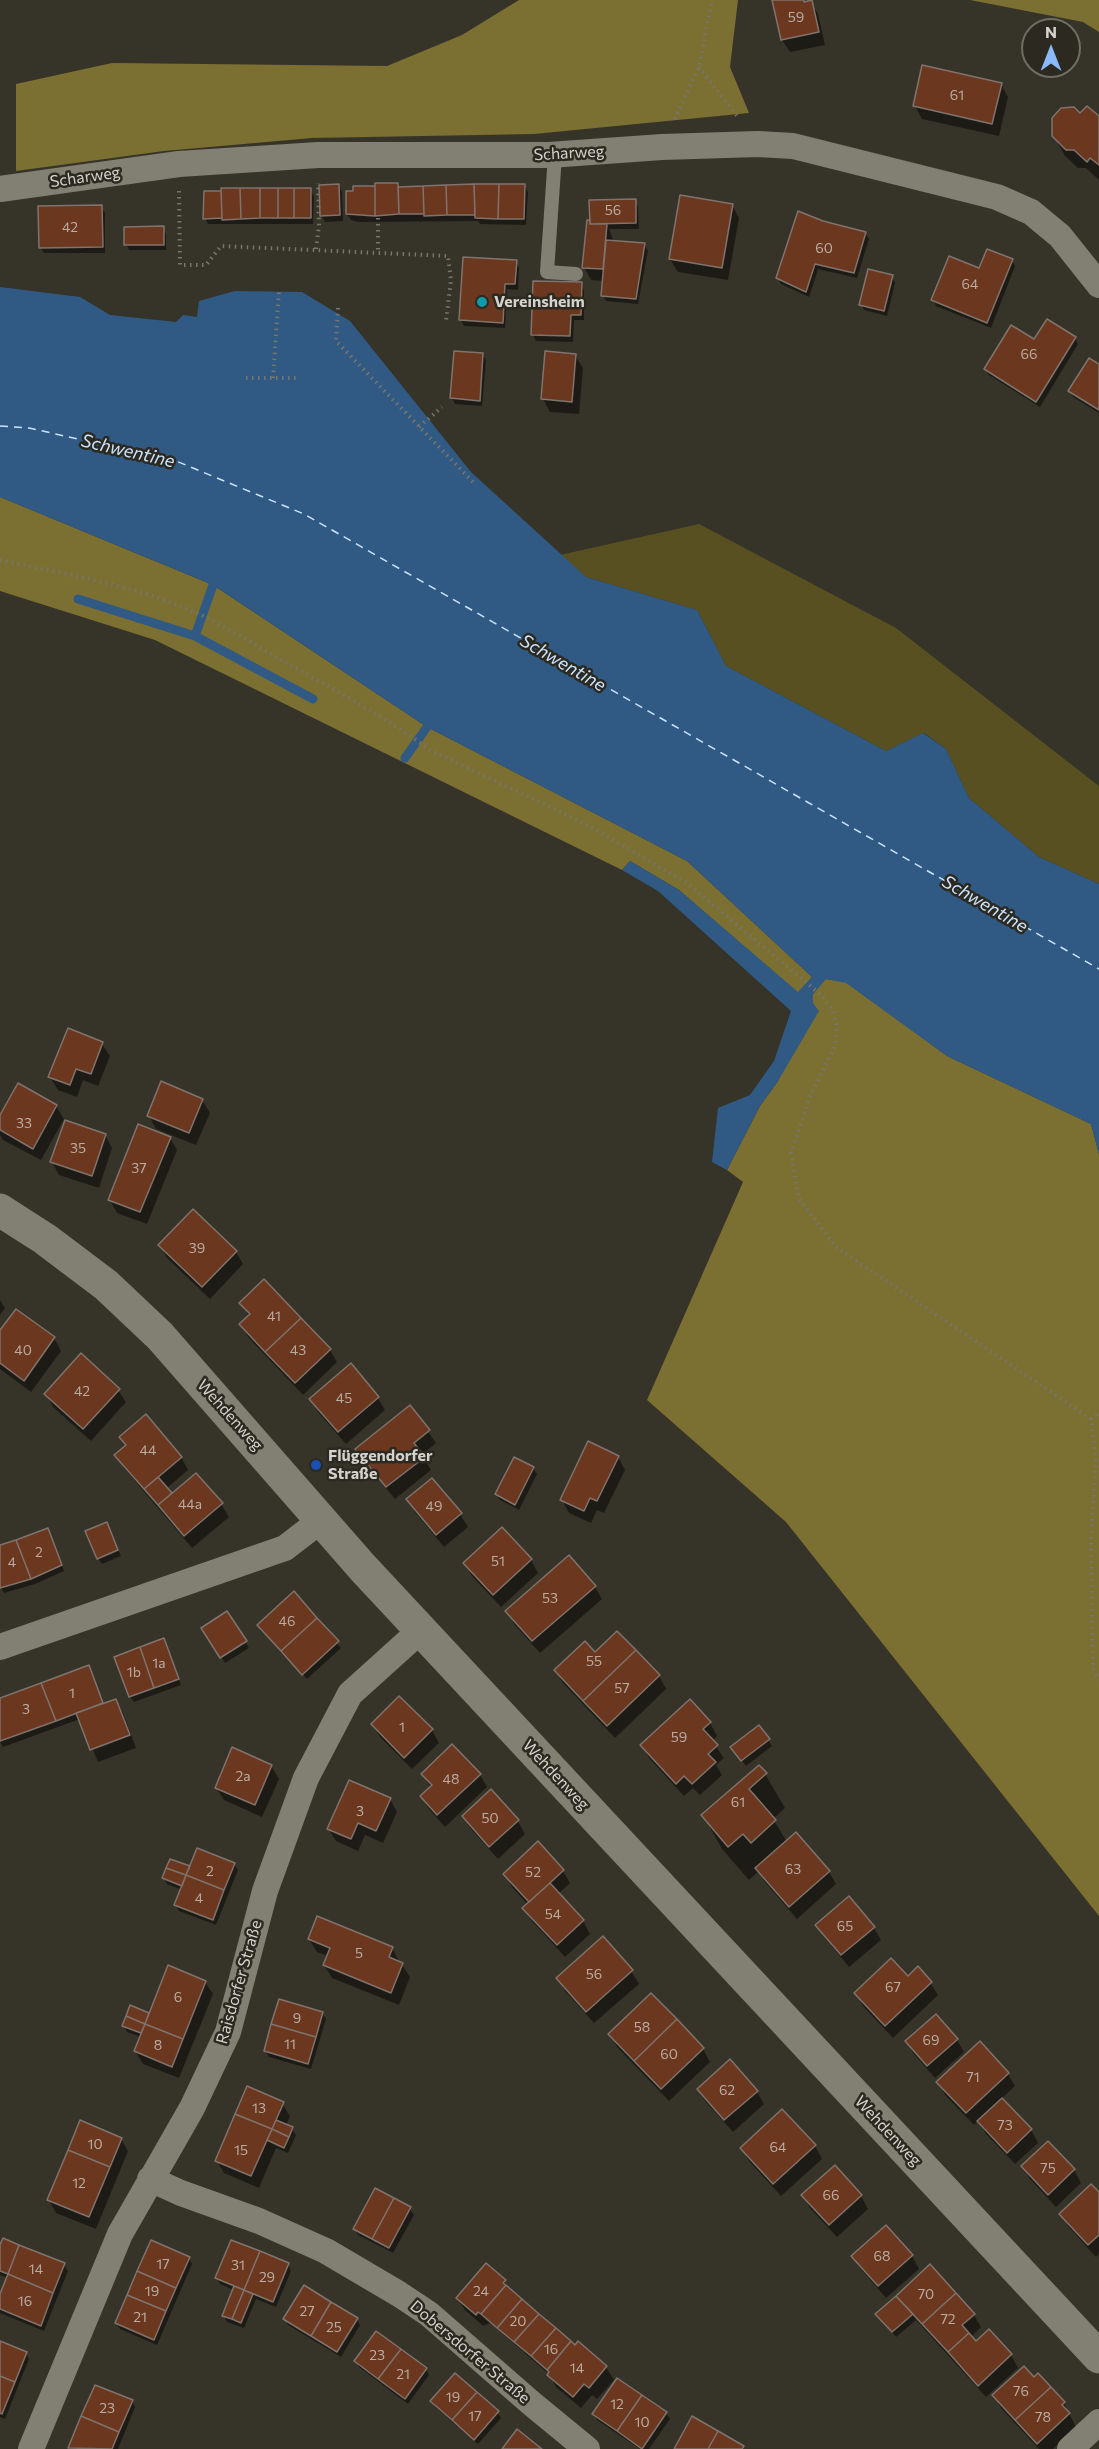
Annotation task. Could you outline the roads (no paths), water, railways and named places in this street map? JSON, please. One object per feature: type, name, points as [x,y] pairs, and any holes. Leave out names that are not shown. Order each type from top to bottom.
[{"type":"main road","name":"Wehdenweg","points":[[0,1210],[45,1239],[106,1285],[160,1336],[269,1459],[320,1521],[1099,2357]]},
{"type":"street","name":"Scharweg","points":[[0,189],[178,164],[295,156],[555,155],[662,147],[758,144],[793,146],[997,197],[1031,212],[1060,236],[1099,285]]},
{"type":"street","points":[[0,1647],[285,1548],[320,1521]]},
{"type":"street","name":"Raisdorfer Straße","points":[[31,2449],[120,2234],[192,2108],[228,2032],[265,1891],[306,1778],[350,1694],[421,1630]]},
{"type":"street","name":"Dobersdorfer Straße","points":[[150,2179],[181,2193],[259,2221],[326,2251],[399,2294],[429,2314],[587,2449]]},
{"type":"street","points":[[1070,2449],[1099,2422]]},
{"type":"lane","points":[[555,155],[547,272],[576,274]]},
{"type":"water","name":"Schwentine","points":[[0,287],[80,297],[110,315],[176,322],[183,315],[197,317],[199,301],[235,291],[302,292],[350,321],[471,472],[586,577],[697,610],[726,666],[886,751],[923,733],[946,749],[969,798],[1039,857],[1099,884],[1099,1154],[1091,1124],[947,1056],[846,983],[826,979],[813,994],[813,1003],[819,1011],[778,1081],[760,1106],[727,1170],[712,1162],[718,1108],[750,1095],[774,1061],[791,1011],[658,891],[622,870],[630,861],[679,890],[798,992],[812,977],[687,861],[427,727],[213,585],[0,497]]},
{"type":"waterway","points":[[195,636],[213,585]]},
{"type":"waterway","points":[[78,599],[195,636],[313,699]]},
{"type":"waterway","points":[[405,758],[427,727]]},
{"type":"place","name":"Vereinsheim","points":[[482,302]]},
{"type":"place","name":"Flüggendorfer Straße","points":[[316,1465]]}]
